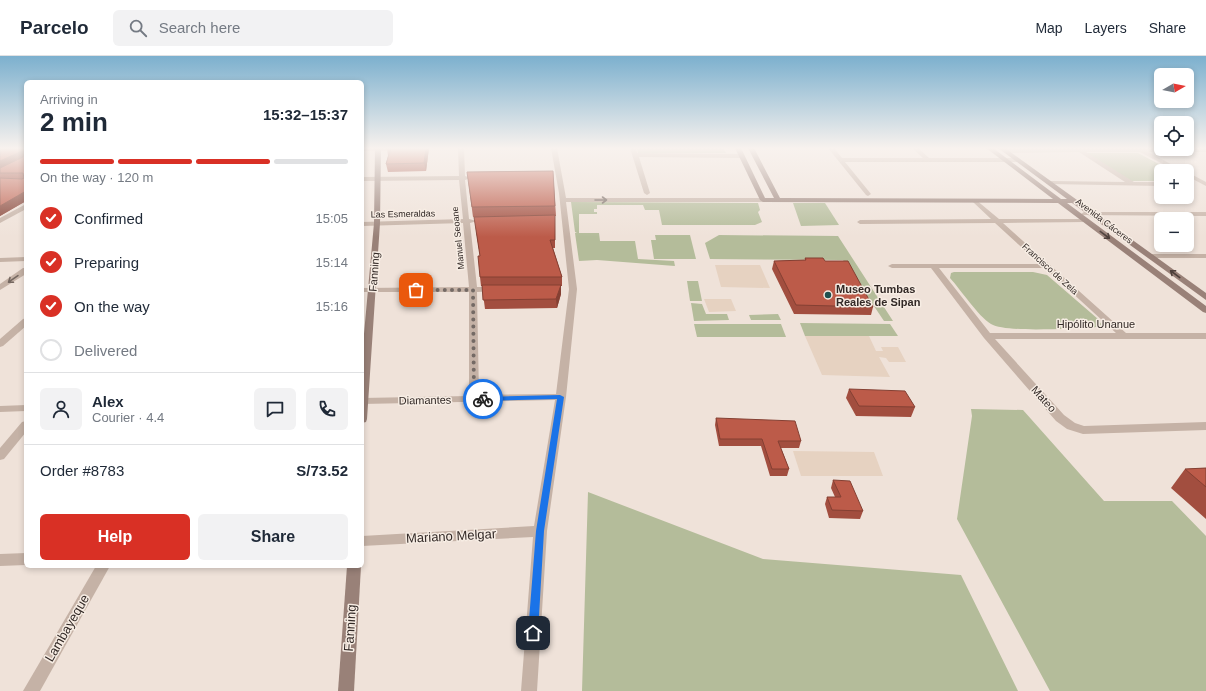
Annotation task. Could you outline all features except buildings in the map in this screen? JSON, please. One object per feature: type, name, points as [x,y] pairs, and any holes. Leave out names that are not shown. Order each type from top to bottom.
[{"type":"street","name":"Manuel Seoane","points":[[461,178],[467,221],[473,290],[474,399]]},
{"type":"street","points":[[364,179],[476,178]]},
{"type":"street","points":[[529,691],[540,531],[560,397],[569,289],[560,220],[562,196],[556,178]]},
{"type":"street","points":[[642,178],[647,193]]},
{"type":"street","points":[[753,178],[762,197]]},
{"type":"street","points":[[767,178],[777,197]]},
{"type":"street","points":[[855,178],[868,194]]},
{"type":"street","name":"Avenida Cáceres","points":[[1029,178],[1206,310]]},
{"type":"street","name":"Avenida Cáceres","points":[[1043,178],[1152,256],[1206,297]]},
{"type":"street","points":[[1123,178],[1133,184]]},
{"type":"street","points":[[1194,178],[1206,184]]},
{"type":"street","name":"Fanning","points":[[364,381],[373,290],[377,223],[377,179]]},
{"type":"street","points":[[1050,183],[1154,184]]},
{"type":"street","points":[[1194,184],[1206,184]]},
{"type":"street","points":[[562,196],[647,193],[762,197]]},
{"type":"street","points":[[777,197],[868,194],[1067,195]]},
{"type":"street","points":[[562,196],[1075,201]]},
{"type":"street","name":"Francisco de Zela","points":[[976,201],[1124,336]]},
{"type":"street","points":[[0,221],[24,207]]},
{"type":"street","points":[[1077,214],[1206,214]]},
{"type":"street","points":[[860,222],[1086,220]]},
{"type":"street","name":"Las Esmeraldas","points":[[364,224],[482,221]]},
{"type":"street","points":[[1152,256],[1206,256]]},
{"type":"street","points":[[0,260],[24,259]]},
{"type":"street","points":[[892,266],[1046,266]]},
{"type":"street","name":"Mateo","points":[[933,266],[987,336],[1060,418],[1071,426],[1083,430],[1206,426]]},
{"type":"street","points":[[0,288],[24,271]]},
{"type":"street","points":[[364,290],[504,289]]},
{"type":"street","points":[[0,344],[24,323]]},
{"type":"street","name":"Hipólito Unanue","points":[[987,336],[1206,336]]},
{"type":"street","name":"Diamantes","points":[[364,401],[560,397]]},
{"type":"street","points":[[0,409],[24,408]]},
{"type":"street","points":[[0,456],[24,427]]},
{"type":"street","name":"Mariano Melgar","points":[[364,541],[540,531]]},
{"type":"street","points":[[0,560],[24,559]]},
{"type":"street","name":"Lambayeque","points":[[31,691],[102,568]]},
{"type":"street","name":"Fanning","points":[[346,691],[354,568]]},
{"type":"green space","points":[[1125,178],[1154,178],[1154,181],[1131,181]]},
{"type":"green space","points":[[571,202],[758,203],[760,210],[758,212],[762,222],[755,225],[662,225],[659,210],[645,210],[643,205],[597,205],[597,209],[594,209],[594,212],[597,212],[597,214],[579,214],[579,233],[599,233],[600,241],[635,241],[638,259],[674,261],[675,266],[597,260],[579,261],[575,233],[577,233],[575,232]]},
{"type":"green space","points":[[793,203],[825,203],[839,225],[801,226]]},
{"type":"green space","points":[[655,235],[690,235],[696,259],[654,259],[651,240],[656,240]]},
{"type":"green space","points":[[719,235],[838,236],[893,321],[884,321],[843,260],[710,259],[705,243]]},
{"type":"green space","points":[[1033,272],[1047,275],[1098,319],[1101,324],[1100,326],[1091,328],[1024,329],[999,327],[991,324],[981,315],[950,278],[951,273]]},
{"type":"green space","points":[[687,281],[698,281],[702,301],[690,301]]},
{"type":"green space","points":[[691,303],[702,304],[706,314],[727,314],[729,320],[694,321]]},
{"type":"green space","points":[[778,314],[781,320],[751,320],[749,315]]},
{"type":"green space","points":[[800,323],[890,324],[898,336],[805,336]]},
{"type":"green space","points":[[694,324],[781,324],[786,337],[697,337]]},
{"type":"green space","points":[[971,409],[1023,410],[1104,501],[1172,501],[1206,536],[1206,691],[1050,691],[957,519],[972,416]]},
{"type":"green space","points":[[588,492],[763,559],[961,575],[1018,691],[582,691]]},
{"type":"shaded area","points":[[715,265],[760,265],[770,288],[721,287]]},
{"type":"shaded area","points":[[704,299],[731,299],[736,311],[709,312]]},
{"type":"shaded area","points":[[805,336],[869,336],[876,351],[883,351],[881,347],[898,347],[906,362],[889,362],[886,358],[879,357],[890,377],[822,375]]},
{"type":"shaded area","points":[[793,451],[874,452],[883,476],[801,476]]},
{"type":"way so far","points":[[416,290],[473,290],[474,399],[483,399]]},
{"type":"place","name":"Museo Tumbas Reales de Sipan","points":[[828,295]]},
{"type":"route","points":[[483,399],[560,397],[540,531],[533,633]]}]
